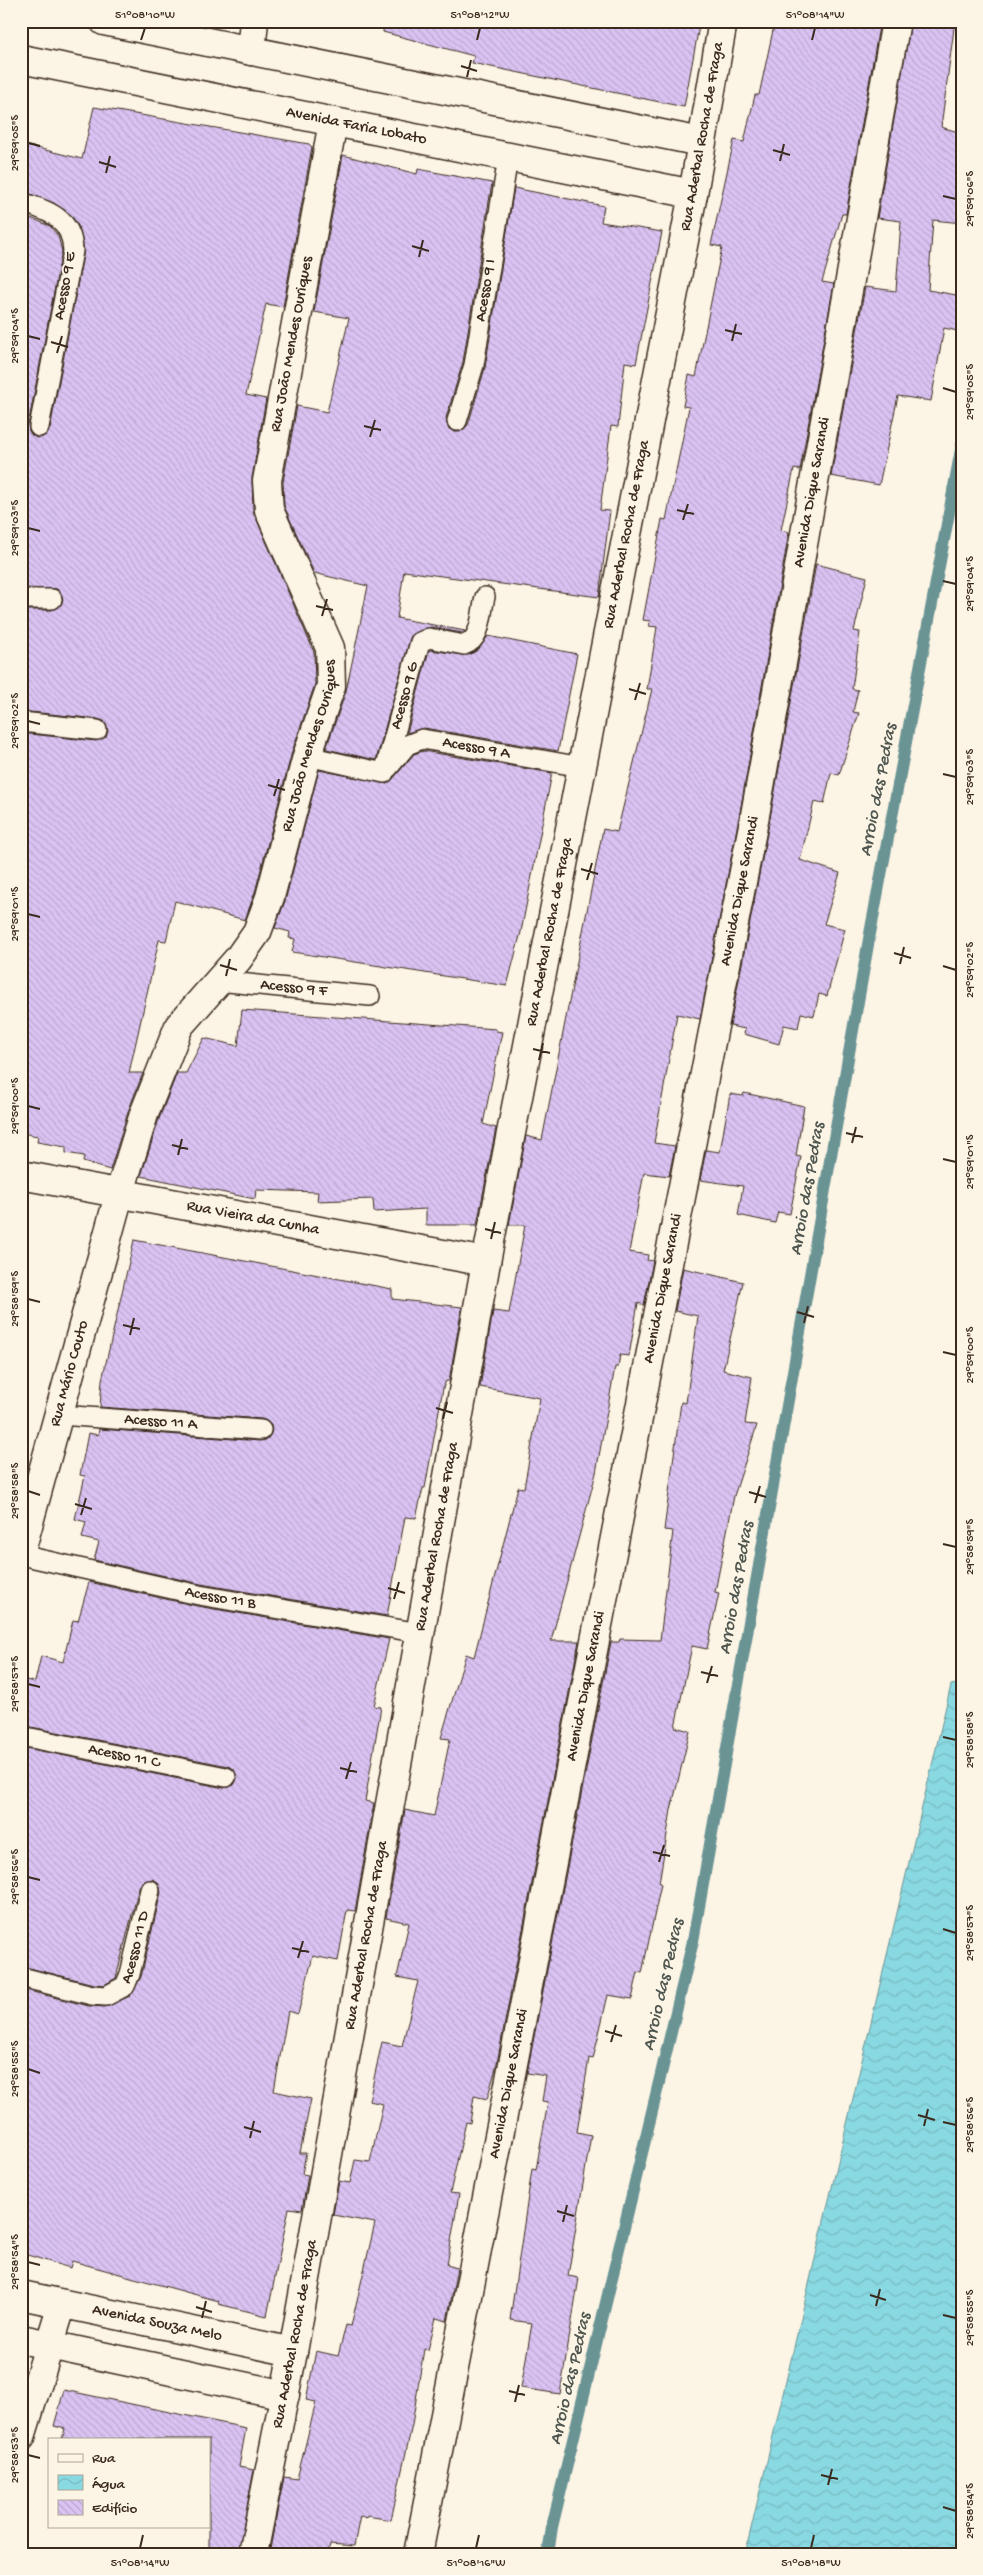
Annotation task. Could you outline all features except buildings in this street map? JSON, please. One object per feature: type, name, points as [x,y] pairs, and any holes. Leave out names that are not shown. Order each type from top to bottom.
[{"type":"street","points":[[104,21],[701,142]]},
{"type":"street","points":[[251,51],[254,21]]},
{"type":"street","name":"Rua Aderbal Rocha de Fraga","points":[[253,2554],[293,2352],[486,1262],[693,194],[723,21]]},
{"type":"street","name":"Avenida Dique Sarandi","points":[[418,2554],[755,815],[896,21]]},
{"type":"street","name":"Avenida Faria Lobato","points":[[21,59],[693,194]]},
{"type":"street","name":"Rua João Mendes Ouriques","points":[[119,1195],[144,1114],[179,1026],[238,959],[257,932],[270,898],[307,756],[331,686],[332,657],[330,648],[269,510],[266,497],[267,480],[333,122]]},
{"type":"street","name":"Rua Vieira da Cunha","points":[[21,1175],[119,1195],[486,1262]]},
{"type":"street","name":"Rua Mário Couto","points":[[21,1551],[60,1415],[119,1195]]},
{"type":"street","name":"Avenida Souza Melo","points":[[21,2295],[293,2352]]},
{"type":"street","points":[[21,2437],[62,2304]]},
{"type":"street","points":[[21,2339],[285,2395]]},
{"type":"lane","name":"Acesso 9 I","points":[[457,421],[474,365],[508,158]]},
{"type":"lane","name":"Acesso 9 E","points":[[21,202],[47,211],[60,219],[68,228],[73,238],[73,251],[39,427]]},
{"type":"lane","name":"Acesso 9 G","points":[[384,773],[420,642],[429,638],[464,645],[470,644],[477,636],[485,597]]},
{"type":"lane","points":[[21,599],[52,599]]},
{"type":"lane","points":[[21,722],[97,730]]},
{"type":"lane","name":"Acesso 9 A","points":[[384,773],[407,746],[422,739],[582,767]]},
{"type":"lane","points":[[307,756],[384,773]]},
{"type":"lane","name":"Acesso 9 F","points":[[218,981],[370,996]]},
{"type":"lane","name":"Acesso 11 A","points":[[60,1415],[261,1430]]},
{"type":"lane","name":"Acesso 11 B","points":[[21,1555],[199,1595],[420,1633]]},
{"type":"lane","name":"Acesso 11 C","points":[[21,1736],[226,1777]]},
{"type":"lane","name":"Acesso 11 D","points":[[21,1978],[92,1995],[106,1996],[125,1986],[130,1974],[150,1890]]},
{"type":"water","points":[[962,1683],[962,2554],[745,2554],[951,1685]]},
{"type":"waterway","name":"Arroio das Pedras","points":[[548,2554],[552,2527],[693,1941],[869,939],[962,444]]}]
